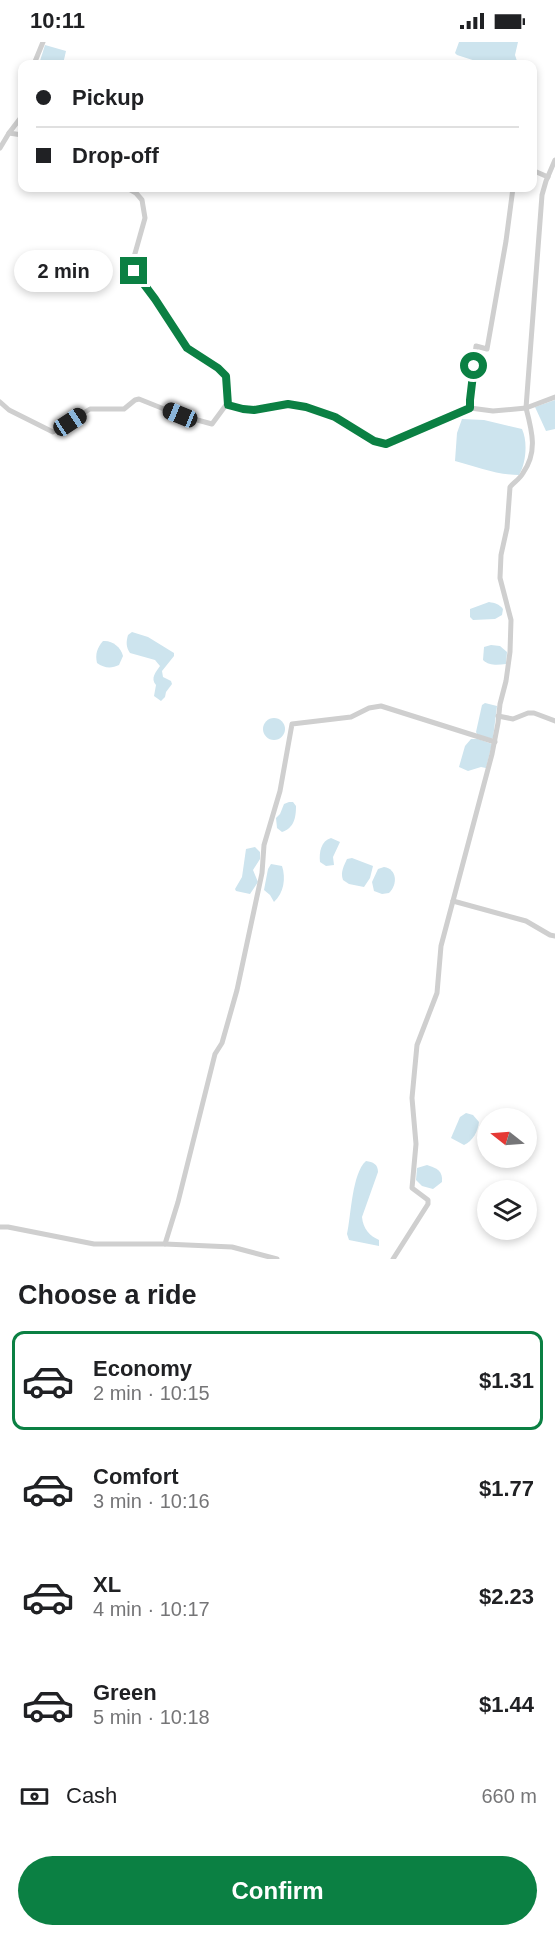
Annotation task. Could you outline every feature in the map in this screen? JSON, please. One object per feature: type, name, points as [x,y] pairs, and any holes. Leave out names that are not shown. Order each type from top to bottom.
[{"type":"street","points":[[35,60],[42,42]]},
{"type":"street","points":[[0,148],[18,121]]},
{"type":"street","points":[[9,133],[18,134]]},
{"type":"street","points":[[393,1259],[428,1204],[428,1200],[412,1188],[416,1144],[412,1090],[417,1045],[437,993],[441,946],[495,742],[507,675],[511,620],[500,578],[501,555],[507,528],[510,487],[528,465],[532,447],[532,429],[526,408],[542,195],[555,160]]},
{"type":"street","points":[[537,172],[548,177]]},
{"type":"street","points":[[134,192],[142,200],[145,218],[134,257],[134,271],[187,348],[218,368],[226,376],[228,405]]},
{"type":"street","points":[[470,408],[476,346],[487,350],[512,192]]},
{"type":"street","points":[[0,402],[17,414],[53,432],[90,409],[124,409],[139,399],[180,415],[212,424],[223,408],[228,405],[254,410],[288,404],[306,407],[335,417],[374,441],[386,444],[470,408],[493,411],[526,408],[555,397]]},
{"type":"street","points":[[165,1244],[178,1202],[215,1054],[222,1043],[237,990],[262,873],[264,845],[280,791],[292,724],[351,717],[369,708],[381,706],[495,742]]},
{"type":"street","points":[[498,716],[513,719],[534,713],[555,721]]},
{"type":"street","points":[[453,901],[526,921],[555,936]]},
{"type":"street","points":[[0,1227],[94,1244],[232,1247],[278,1259]]},
{"type":"water","points":[[459,42],[518,42],[515,55],[517,60],[473,60],[455,53]]},
{"type":"water","points":[[45,45],[66,51],[64,60],[40,60]]},
{"type":"water","points":[[555,400],[555,429],[546,431],[535,407]]},
{"type":"water","points":[[462,419],[484,420],[522,429],[525,452],[519,475],[495,472],[455,461],[457,433]]},
{"type":"water","points":[[489,602],[503,609],[502,615],[495,619],[473,620],[470,617],[470,609]]},
{"type":"water","points":[[132,632],[148,637],[174,653],[162,671],[163,677],[172,684],[161,701],[154,696],[156,685],[154,675],[160,666],[155,660],[130,653],[127,640],[128,635]]},
{"type":"water","points":[[103,641],[113,643],[120,650],[123,656],[119,665],[108,667],[97,663],[97,651]]},
{"type":"water","points":[[500,646],[507,652],[506,664],[491,664],[483,660],[484,647]]},
{"type":"water","points":[[485,703],[497,706],[491,739],[476,732],[482,705]]},
{"type":"water","points":[[274,718],[282,721],[285,729],[282,737],[274,740],[266,737],[263,729],[266,721]]},
{"type":"water","points":[[471,739],[492,744],[486,768],[481,767],[468,771],[459,767],[465,746]]},
{"type":"water","points":[[293,802],[296,806],[295,818],[292,825],[282,832],[277,828],[276,818],[284,804]]},
{"type":"water","points":[[331,838],[340,842],[333,857],[334,865],[326,866],[320,862],[320,851],[323,844]]},
{"type":"water","points":[[255,847],[260,852],[260,859],[253,870],[258,882],[250,894],[236,891],[242,877],[246,849]]},
{"type":"water","points":[[352,858],[373,866],[370,878],[364,887],[349,884],[343,880],[342,874],[347,859]]},
{"type":"water","points":[[271,864],[282,866],[284,875],[282,890],[274,902],[264,890]]},
{"type":"water","points":[[384,867],[392,871],[395,881],[389,893],[382,894],[374,891],[372,882],[378,869]]},
{"type":"water","points":[[466,1113],[473,1115],[477,1120],[477,1130],[464,1145],[451,1138],[460,1117]]},
{"type":"water","points":[[366,1161],[375,1164],[378,1172],[362,1217],[368,1232],[379,1240],[379,1246],[349,1240],[347,1234],[355,1185],[361,1167]]},
{"type":"water","points":[[427,1165],[436,1169],[441,1175],[442,1182],[433,1189],[422,1186],[416,1180],[417,1168]]},
{"type":"route","points":[[134,271],[187,348],[218,368],[226,376],[228,405],[254,410],[288,404],[306,407],[335,417],[379,444],[386,444],[470,408],[474,366]]}]
